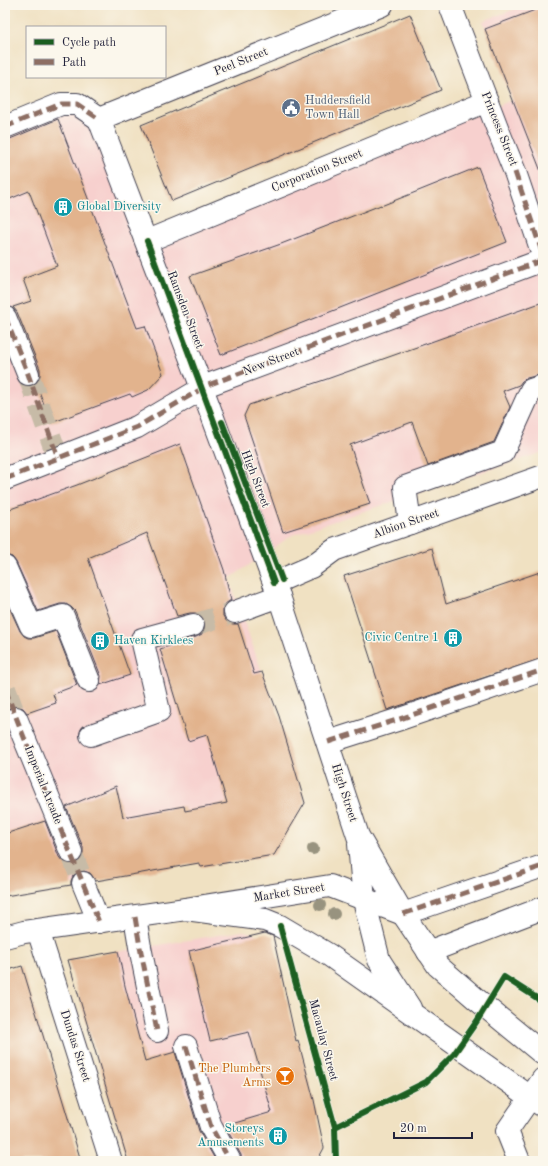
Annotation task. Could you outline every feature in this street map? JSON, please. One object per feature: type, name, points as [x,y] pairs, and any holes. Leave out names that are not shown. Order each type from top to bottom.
[{"type":"street","name":"Peel Street","points":[[99,119],[382,5]]},
{"type":"street","name":"Princess Street","points":[[450,5],[498,130],[516,172],[543,255]]},
{"type":"street","name":"Corporation Street","points":[[147,241],[487,100]]},
{"type":"street","points":[[5,127],[60,104],[77,104],[99,119]]},
{"type":"street","name":"Ramsden Street","points":[[99,119],[147,241],[202,388]]},
{"type":"street","name":"New Street","points":[[5,479],[137,427],[202,388],[543,260]]},
{"type":"street","points":[[5,317],[28,374]]},
{"type":"street","name":"High Street","points":[[202,388],[277,590],[358,836],[403,914]]},
{"type":"street","points":[[410,523],[405,487],[503,452],[537,388]]},
{"type":"street","name":"Albion Street","points":[[235,612],[277,590],[334,550],[543,476]]},
{"type":"street","points":[[5,567],[31,626],[63,616],[89,681]]},
{"type":"street","points":[[91,734],[159,711],[142,639],[193,626]]},
{"type":"street","points":[[328,742],[543,670]]},
{"type":"street","name":"Imperial Arcade","points":[[16,718],[71,852]]},
{"type":"street","name":"High Street","points":[[358,836],[364,900],[380,960],[416,1017]]},
{"type":"street","points":[[543,866],[403,914],[438,966],[543,1054]]},
{"type":"street","points":[[83,883],[99,922]]},
{"type":"street","name":"Market Street","points":[[5,937],[24,932],[135,917],[330,886],[403,914]]},
{"type":"street","points":[[428,952],[543,908]]},
{"type":"street","name":"Market Street","points":[[186,909],[265,920],[280,926],[329,955],[536,1101]]},
{"type":"street","points":[[135,917],[140,948],[158,1031]]},
{"type":"street","name":"Dundas Street","points":[[38,930],[111,1161]]},
{"type":"street","points":[[186,1046],[210,1127],[230,1161]]},
{"type":"street","points":[[519,1161],[507,1131],[536,1101],[543,1079]]},
{"type":"shaded area","points":[[526,5],[543,5],[543,452],[292,535],[229,579],[278,714],[305,803],[274,855],[201,867],[199,863],[5,896],[5,120],[70,95],[93,122],[148,246],[512,100],[483,21]]},
{"type":"shaded area","points":[[243,931],[266,937],[312,1161],[128,1161],[68,960]]},
{"type":"building","points":[[543,7],[543,174],[542,174],[485,29]]},
{"type":"building","name":"Huddersfield Town Hall","points":[[410,14],[441,90],[172,201],[141,125]]},
{"type":"building","points":[[58,119],[137,328],[145,326],[163,374],[148,390],[132,397],[130,394],[51,423],[36,383],[40,376],[40,369],[17,312],[13,307],[31,301],[23,279],[57,266],[29,191],[5,201],[5,139],[10,139]]},
{"type":"building","points":[[478,167],[507,242],[221,355],[190,276],[281,244]]},
{"type":"building","points":[[543,302],[543,374],[527,378],[519,385],[503,391],[510,407],[494,442],[428,466],[412,422],[350,445],[370,504],[283,532],[244,416],[249,405],[327,379]]},
{"type":"building","points":[[180,444],[224,570],[231,600],[225,604],[223,616],[227,622],[238,624],[254,674],[262,672],[279,716],[305,803],[274,855],[201,867],[199,863],[96,881],[90,873],[79,871],[73,876],[71,885],[5,896],[5,834],[45,821],[59,857],[63,862],[70,864],[76,863],[81,859],[83,847],[66,807],[116,786],[123,817],[184,806],[185,811],[227,803],[207,735],[188,741],[160,649],[202,634],[205,629],[205,621],[196,613],[177,616],[147,533],[88,558],[130,675],[100,685],[101,676],[75,611],[66,604],[60,604],[38,611],[16,562],[12,557],[5,555],[5,511],[77,485]]},
{"type":"building","name":"Civic Centre 1","points":[[432,548],[446,604],[543,571],[543,658],[387,710],[344,576]]},
{"type":"building","points":[[5,598],[20,631],[24,636],[34,638],[56,631],[77,685],[53,694],[56,703],[27,713],[23,708],[17,706],[11,707],[5,713]]},
{"type":"building","points":[[265,933],[273,936],[296,1041],[298,1040],[314,1100],[324,1148],[317,1161],[242,1161],[241,1155],[225,1126],[272,1112],[249,1032],[210,1041],[189,951]]},
{"type":"building","points":[[118,951],[125,986],[145,1061],[175,1052],[199,1131],[216,1161],[128,1161],[68,960]]},
{"type":"building","points":[[22,966],[81,1161],[5,1161],[5,971]]},
{"type":"tunnel","points":[[28,374],[58,458]]},
{"type":"tunnel","points":[[193,625],[235,612]]},
{"type":"tunnel","points":[[5,689],[16,718]]},
{"type":"tunnel","points":[[71,852],[83,883]]},
{"type":"marked path","points":[[5,127],[61,104],[77,104],[99,119]]},
{"type":"marked path","points":[[515,172],[543,255]]},
{"type":"marked path","points":[[5,479],[137,427],[208,385],[543,260]]},
{"type":"marked path","points":[[5,317],[28,374],[58,458]]},
{"type":"marked path","points":[[328,742],[543,670]]},
{"type":"marked path","points":[[5,689],[99,922]]},
{"type":"marked path","points":[[403,914],[543,866]]},
{"type":"marked path","points":[[135,917],[157,1031]]},
{"type":"marked path","points":[[186,1046],[211,1127],[230,1161]]},
{"type":"cycle path","points":[[147,241],[274,583]]},
{"type":"cycle path","points":[[222,422],[282,580]]},
{"type":"cycle path","name":"Macaulay Street","points":[[280,926],[335,1127],[336,1161]]},
{"type":"cycle path","points":[[335,1127],[426,1082],[454,1054],[477,1021],[504,977],[543,1002]]},
{"type":"place","name":"Huddersfield Town Hall","points":[[291,108]]},
{"type":"place","name":"Global Diversity","points":[[63,207]]},
{"type":"place","name":"Civic Centre 1","points":[[453,638]]},
{"type":"place","name":"Haven Kirklees","points":[[100,641]]},
{"type":"place","name":"The Plumbers Arms","points":[[285,1076]]},
{"type":"place","name":"Storeys Amusements","points":[[278,1136]]}]
